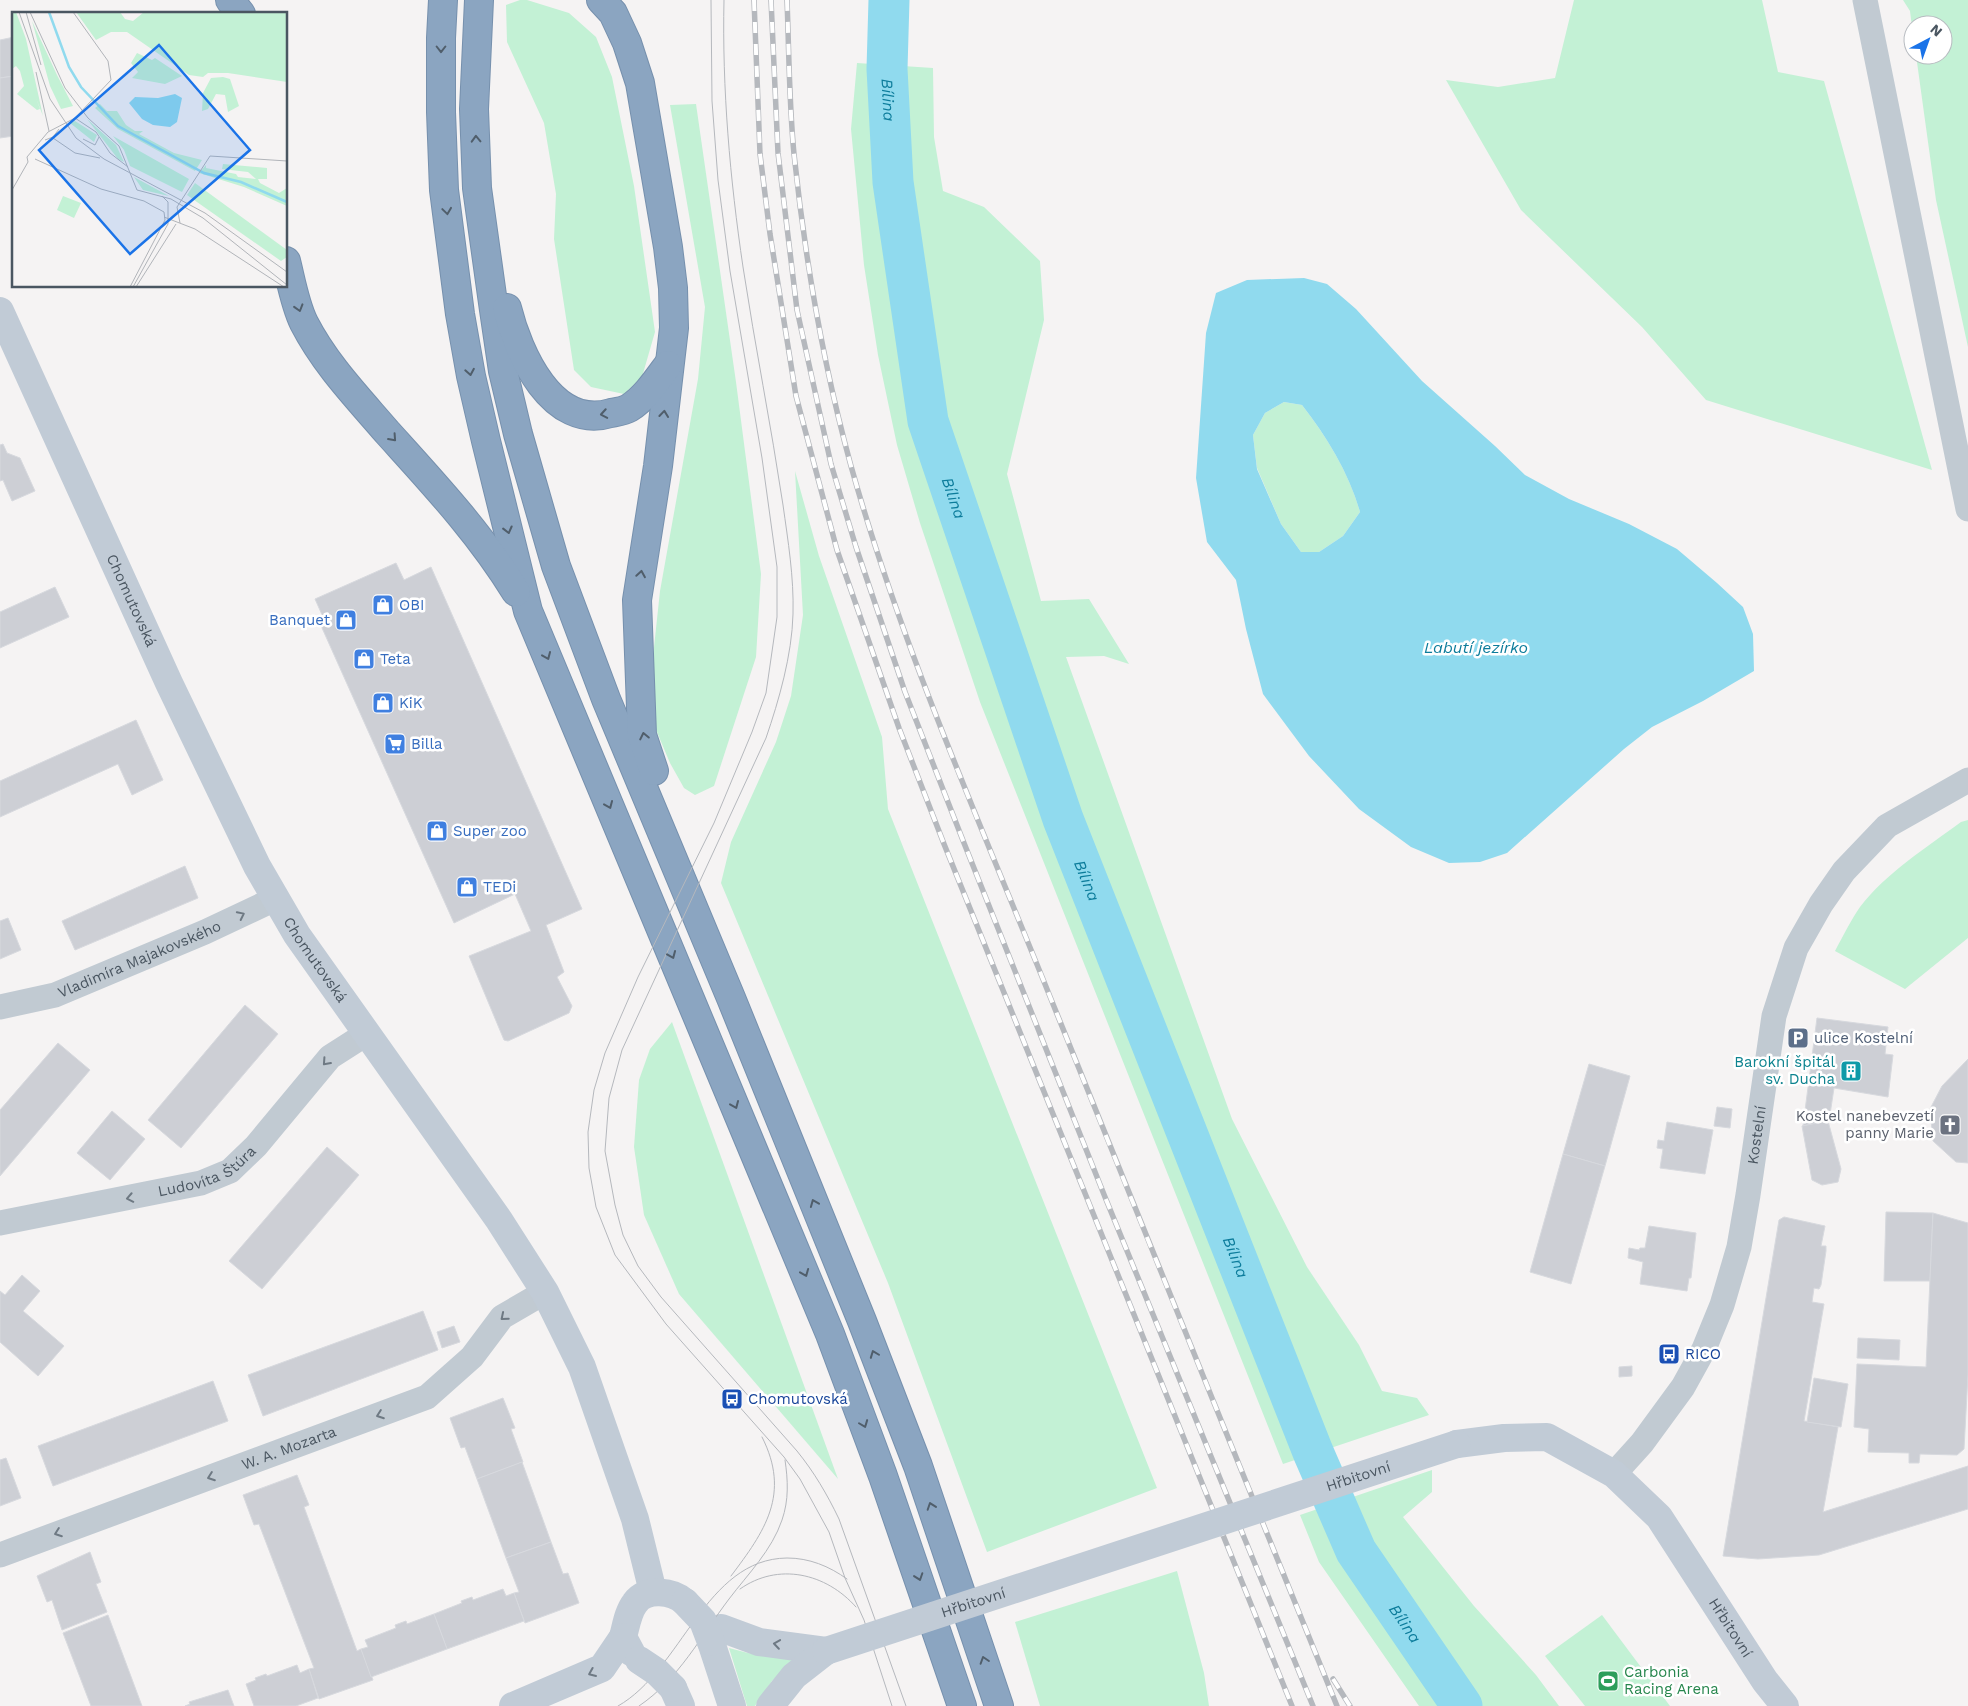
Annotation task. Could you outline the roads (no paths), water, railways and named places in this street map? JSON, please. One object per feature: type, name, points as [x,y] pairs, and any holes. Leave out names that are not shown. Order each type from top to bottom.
[{"type":"highway","points":[[230,0],[239,12]]},
{"type":"highway","points":[[443,0],[441,112],[444,190],[460,314],[471,376],[528,611],[830,1334],[883,1476],[962,1706]]},
{"type":"highway","points":[[479,0],[474,109],[477,188],[503,371],[518,434],[556,566],[606,698],[731,998],[918,1466],[998,1706]]},
{"type":"highway","points":[[601,0],[613,13],[627,43],[640,83],[668,247],[673,288],[674,328],[668,366],[658,466],[636,600],[642,735],[731,998]]},
{"type":"highway","points":[[477,188],[508,314],[523,354],[546,390],[560,405],[584,416],[603,416],[629,408],[649,390],[668,366]]},
{"type":"highway","points":[[288,268],[303,321],[323,356],[351,391],[462,515],[501,568],[528,611]]},
{"type":"street","points":[[1865,0],[1968,509]]},
{"type":"street","name":"Chomutovská","points":[[0,311],[168,683],[240,834],[275,899],[297,936],[504,1227],[545,1292],[582,1367],[636,1519],[653,1592]]},
{"type":"street","name":"Kostelní","points":[[1614,1474],[1642,1443],[1682,1387],[1704,1349],[1722,1305],[1739,1246],[1747,1204],[1774,1016],[1796,948],[1821,904],[1844,871],[1887,826],[1968,780]]},
{"type":"street","name":"Vladimíra Majakovského","points":[[0,1007],[55,995],[205,932],[275,899]]},
{"type":"street","name":"Ludovíta Štúra","points":[[0,1223],[201,1183],[230,1171],[256,1146],[330,1057],[366,1034]]},
{"type":"street","name":"W. A. Mozarta","points":[[0,1555],[427,1397],[472,1357],[502,1317],[545,1292]]},
{"type":"street","name":"Hřbitovní","points":[[826,1651],[1457,1444],[1504,1438],[1547,1437],[1614,1474],[1659,1517],[1765,1682],[1785,1706]]},
{"type":"street","points":[[513,1706],[602,1668],[623,1637],[628,1617],[635,1601],[653,1592],[677,1595],[705,1623],[759,1642],[826,1651]]},
{"type":"street","points":[[705,1623],[732,1706]]},
{"type":"street","points":[[623,1637],[629,1650],[639,1660],[657,1672],[677,1697]]},
{"type":"street","points":[[770,1706],[794,1676],[826,1651]]},
{"type":"water","name":"Labutí jezírko","points":[[1304,278],[1327,284],[1356,309],[1422,381],[1525,475],[1569,499],[1629,524],[1677,549],[1743,607],[1753,634],[1754,671],[1703,701],[1652,727],[1624,749],[1507,853],[1480,862],[1449,863],[1411,847],[1359,809],[1309,756],[1263,694],[1246,629],[1236,580],[1207,542],[1196,478],[1206,333],[1216,293],[1247,280]],"holes":[[[1284,402],[1302,405],[1336,456],[1350,483],[1360,512],[1343,536],[1319,552],[1301,552],[1281,524],[1257,469],[1253,435],[1265,413]]]},
{"type":"waterway","name":"Bílina","points":[[889,0],[887,69],[893,182],[928,421],[1063,819],[1313,1452],[1356,1551],[1462,1706]]},
{"type":"tram line","points":[[711,0],[712,101],[718,180],[730,271],[762,458],[777,567],[777,617],[766,693],[752,732],[714,823],[638,977],[605,1053],[594,1090],[588,1132],[589,1168],[596,1207],[615,1255],[666,1324],[784,1457],[800,1479],[829,1532],[845,1578],[864,1620],[892,1706]]},
{"type":"tram line","points":[[724,0],[724,67],[734,201],[787,532],[793,586],[792,630],[784,677],[766,738],[622,1050],[609,1098],[605,1151],[615,1205],[623,1235],[638,1266],[661,1297],[797,1451],[815,1475],[830,1501],[839,1519],[906,1706]]},
{"type":"tram line","points":[[731,1576],[763,1527],[770,1511],[774,1494],[774,1476],[770,1457],[762,1437]]},
{"type":"tram line","points":[[639,1706],[678,1670],[759,1561],[778,1531],[787,1498],[785,1460]]},
{"type":"tram line","points":[[618,1706],[640,1689],[660,1668],[714,1596],[735,1576],[759,1563],[787,1558],[811,1561],[833,1570],[847,1579]]},
{"type":"tram line","points":[[740,1589],[770,1576],[785,1574],[801,1575],[831,1586],[856,1607]]},
{"type":"railway","points":[[754,0],[760,154],[770,234],[796,396],[837,550],[899,728],[944,844],[1292,1706]]},
{"type":"railway","points":[[771,0],[778,153],[797,310],[831,464],[856,547],[905,692],[962,838],[1105,1197],[1313,1706]]},
{"type":"railway","points":[[787,0],[792,135],[809,272],[841,428],[872,535],[919,672],[946,740],[1337,1706]]},
{"type":"railway","points":[[1333,1679],[1350,1706]]},
{"type":"place","name":"OBI","points":[[383,605]]},
{"type":"place","name":"Banquet","points":[[346,620]]},
{"type":"place","name":"Teta","points":[[364,659]]},
{"type":"place","name":"KiK","points":[[383,703]]},
{"type":"place","name":"Billa","points":[[395,744]]},
{"type":"place","name":"Super zoo","points":[[437,831]]},
{"type":"place","name":"TEDi","points":[[467,887]]},
{"type":"place","name":"ulice Kostelní","points":[[1798,1038]]},
{"type":"place","name":"Barokní špitál sv. Ducha","points":[[1851,1071]]},
{"type":"place","name":"Kostel nanebevzetí panny Marie","points":[[1950,1125]]},
{"type":"place","name":"RICO","points":[[1669,1354]]},
{"type":"place","name":"Chomutovská","points":[[732,1399]]},
{"type":"place","name":"Carbonia Racing Arena","points":[[1608,1681]]}]
